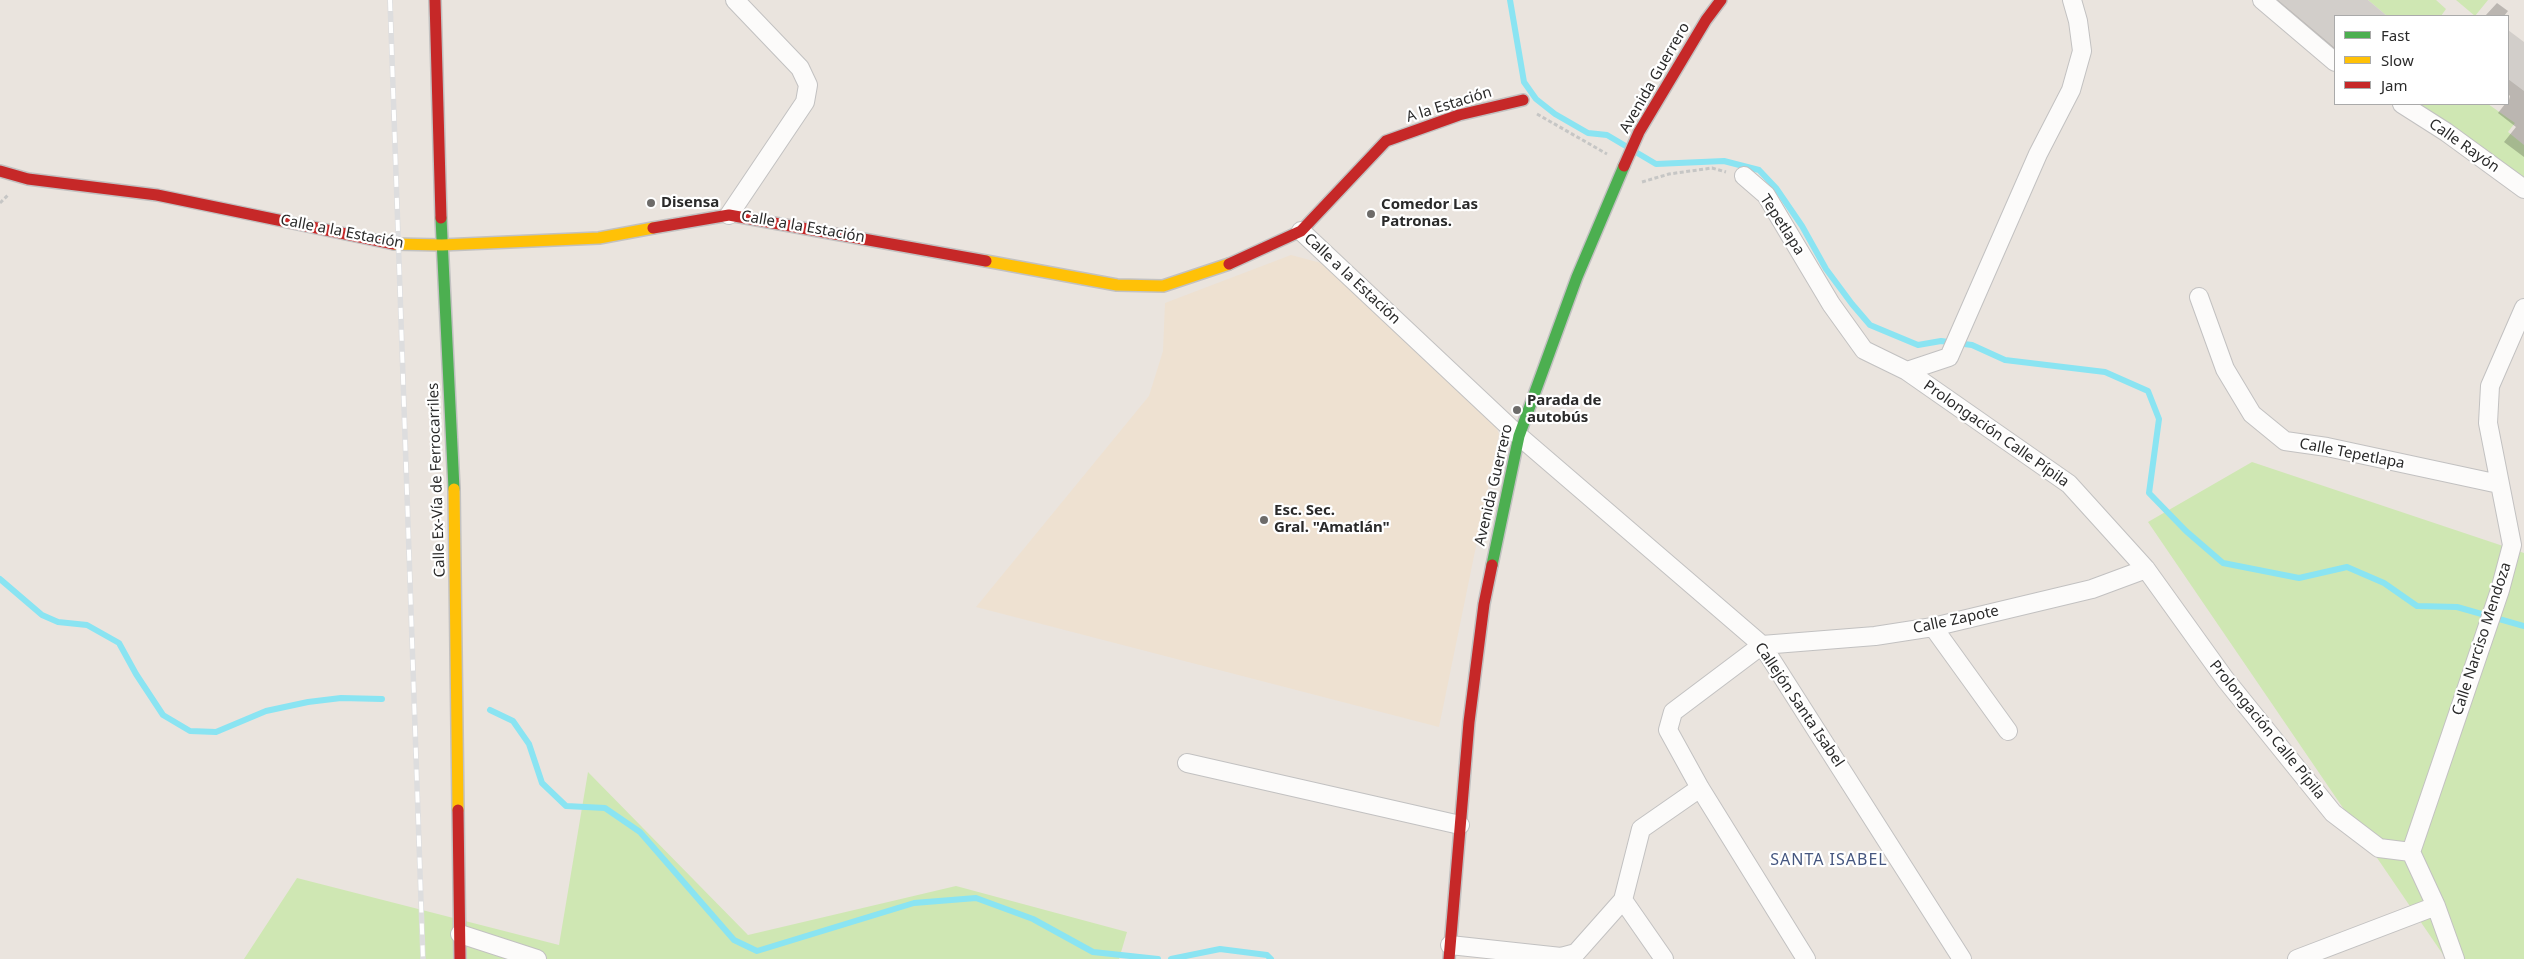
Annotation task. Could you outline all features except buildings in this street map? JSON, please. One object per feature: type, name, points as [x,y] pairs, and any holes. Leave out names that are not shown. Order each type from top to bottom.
[{"type":"street","name":"Calle Ex-Vía de Ferrocarriles","points":[[435,0],[442,245],[453,443],[460,959]]},
{"type":"street","points":[[729,215],[805,102],[808,85],[800,68],[735,0]]},
{"type":"street","name":"Avenida Guerrero","points":[[1449,954],[1460,825],[1484,604],[1518,436],[1577,276],[1639,132],[1706,20],[1721,0]]},
{"type":"street","name":"Prolongación Calle Pípila","points":[[1907,371],[1949,357],[2038,154],[2071,90],[2082,52],[2078,21],[2072,0]]},
{"type":"street","points":[[2262,0],[2334,61]]},
{"type":"street","name":"A la Estación","points":[[1301,231],[1386,141],[1459,115],[1523,100]]},
{"type":"street","name":"Calle Rayón","points":[[2404,105],[2446,132],[2524,190]]},
{"type":"street","name":"Calle a la Estación","points":[[0,171],[28,179],[157,195],[399,245],[442,245],[599,238],[729,215],[806,227],[1117,285],[1163,286],[1235,262],[1301,231],[1518,436]]},
{"type":"street","name":"Tepetlapa","points":[[1744,176],[1766,196],[1831,304],[1864,350],[1907,371]]},
{"type":"street","name":"Calle Tepetlapa","points":[[2198,297],[2225,369],[2247,407],[2252,414],[2285,441],[2327,447],[2499,484]]},
{"type":"street","name":"Calle Narciso Mendoza","points":[[2411,852],[2500,590],[2512,544],[2488,423],[2490,386],[2524,308]]},
{"type":"street","name":"Prolongación Calle Pípila","points":[[1907,371],[2069,484],[2146,569],[2225,679],[2333,812],[2379,848],[2411,852]]},
{"type":"street","name":"Callejón Santa Isabel","points":[[1518,436],[1762,645],[1962,959]]},
{"type":"street","name":"Calle Zapote","points":[[1762,645],[1876,636],[1933,627],[2092,590],[2146,569]]},
{"type":"street","points":[[1933,627],[2008,731]]},
{"type":"street","points":[[1762,645],[1673,712],[1668,730],[1700,788],[1806,959]]},
{"type":"street","points":[[1187,763],[1460,825]]},
{"type":"street","points":[[1449,954],[1561,957],[1576,953],[1623,900],[1641,829],[1700,788]]},
{"type":"street","points":[[2411,852],[2436,906],[2455,959]]},
{"type":"street","points":[[1623,900],[1664,959]]},
{"type":"street","points":[[2297,959],[2436,906]]},
{"type":"street","points":[[460,934],[536,959]]},
{"type":"path","points":[[1523,100],[1532,111],[1626,163]]},
{"type":"path","points":[[1614,192],[1669,174],[1703,169],[1712,168],[1744,176]]},
{"type":"shaded area","name":"Esc. Sec. Gral. \"Amatlán\"","points":[[1291,255],[1325,264],[1493,420],[1499,434],[1439,727],[976,607],[1149,396],[1163,351],[1165,303]]},
{"type":"green space","points":[[2368,0],[2436,0],[2446,9],[2442,15],[2386,15]]},
{"type":"green space","points":[[2456,0],[2488,0],[2474,15]]},
{"type":"green space","points":[[2414,105],[2489,105],[2515,123],[2508,132],[2524,145],[2524,180]]},
{"type":"green space","points":[[2252,462],[2524,553],[2524,959],[2446,959],[2148,522]]},
{"type":"green space","points":[[588,772],[748,935],[956,886],[1127,932],[1119,959],[244,959],[297,878],[559,945]]},
{"type":"waterway","points":[[1510,0],[1524,82],[1536,99],[1555,114],[1588,133],[1607,135],[1656,164],[1724,161],[1759,170],[1776,188],[1802,226],[1826,269],[1870,325],[1918,345],[1941,341],[1972,345],[2005,360],[2105,372],[2148,391],[2159,419],[2149,493],[2186,531],[2223,563],[2299,578],[2347,567],[2384,583],[2417,606],[2457,607],[2524,626]]},
{"type":"waterway","points":[[0,579],[42,615],[58,622],[87,625],[119,643],[136,674],[163,715],[190,731],[216,732],[266,711],[308,702],[341,698],[382,699]]},
{"type":"waterway","points":[[490,710],[513,721],[529,744],[542,783],[566,806],[605,808],[640,832],[734,940],[757,951],[914,903],[976,898],[1033,919],[1093,952],[1158,959]]},
{"type":"waterway","points":[[1171,959],[1220,949],[1267,955],[1271,959]]},
{"type":"railway","points":[[390,0],[423,959]]},
{"type":"traffic: fast","points":[[1492,565],[1519,436],[1577,277],[1624,166]]},
{"type":"traffic: fast","points":[[441,218],[454,489]]},
{"type":"traffic: slow","points":[[394,244],[442,245],[599,238],[653,228]]},
{"type":"traffic: slow","points":[[986,261],[1117,285],[1163,286],[1229,264]]},
{"type":"traffic: slow","points":[[454,489],[458,810]]},
{"type":"traffic: jam","points":[[435,0],[441,218]]},
{"type":"traffic: jam","points":[[1624,166],[1639,132],[1706,20],[1721,0]]},
{"type":"traffic: jam","points":[[1229,264],[1301,231],[1386,141],[1459,115],[1523,100]]},
{"type":"traffic: jam","points":[[0,171],[28,179],[157,195],[394,244]]},
{"type":"traffic: jam","points":[[653,228],[729,215],[986,261]]},
{"type":"traffic: jam","points":[[1449,959],[1469,722],[1484,604],[1492,565]]},
{"type":"traffic: jam","points":[[458,810],[460,959]]},
{"type":"place","name":"Disensa","points":[[651,203]]},
{"type":"place","name":"Comedor Las Patronas.","points":[[1371,214]]},
{"type":"place","name":"Parada de autobús","points":[[1517,410]]},
{"type":"place","name":"Esc. Sec. Gral. \"Amatlán\"","points":[[1264,520]]},
{"type":"district","name":"SANTA ISABEL","points":[[1829,860]]}]
